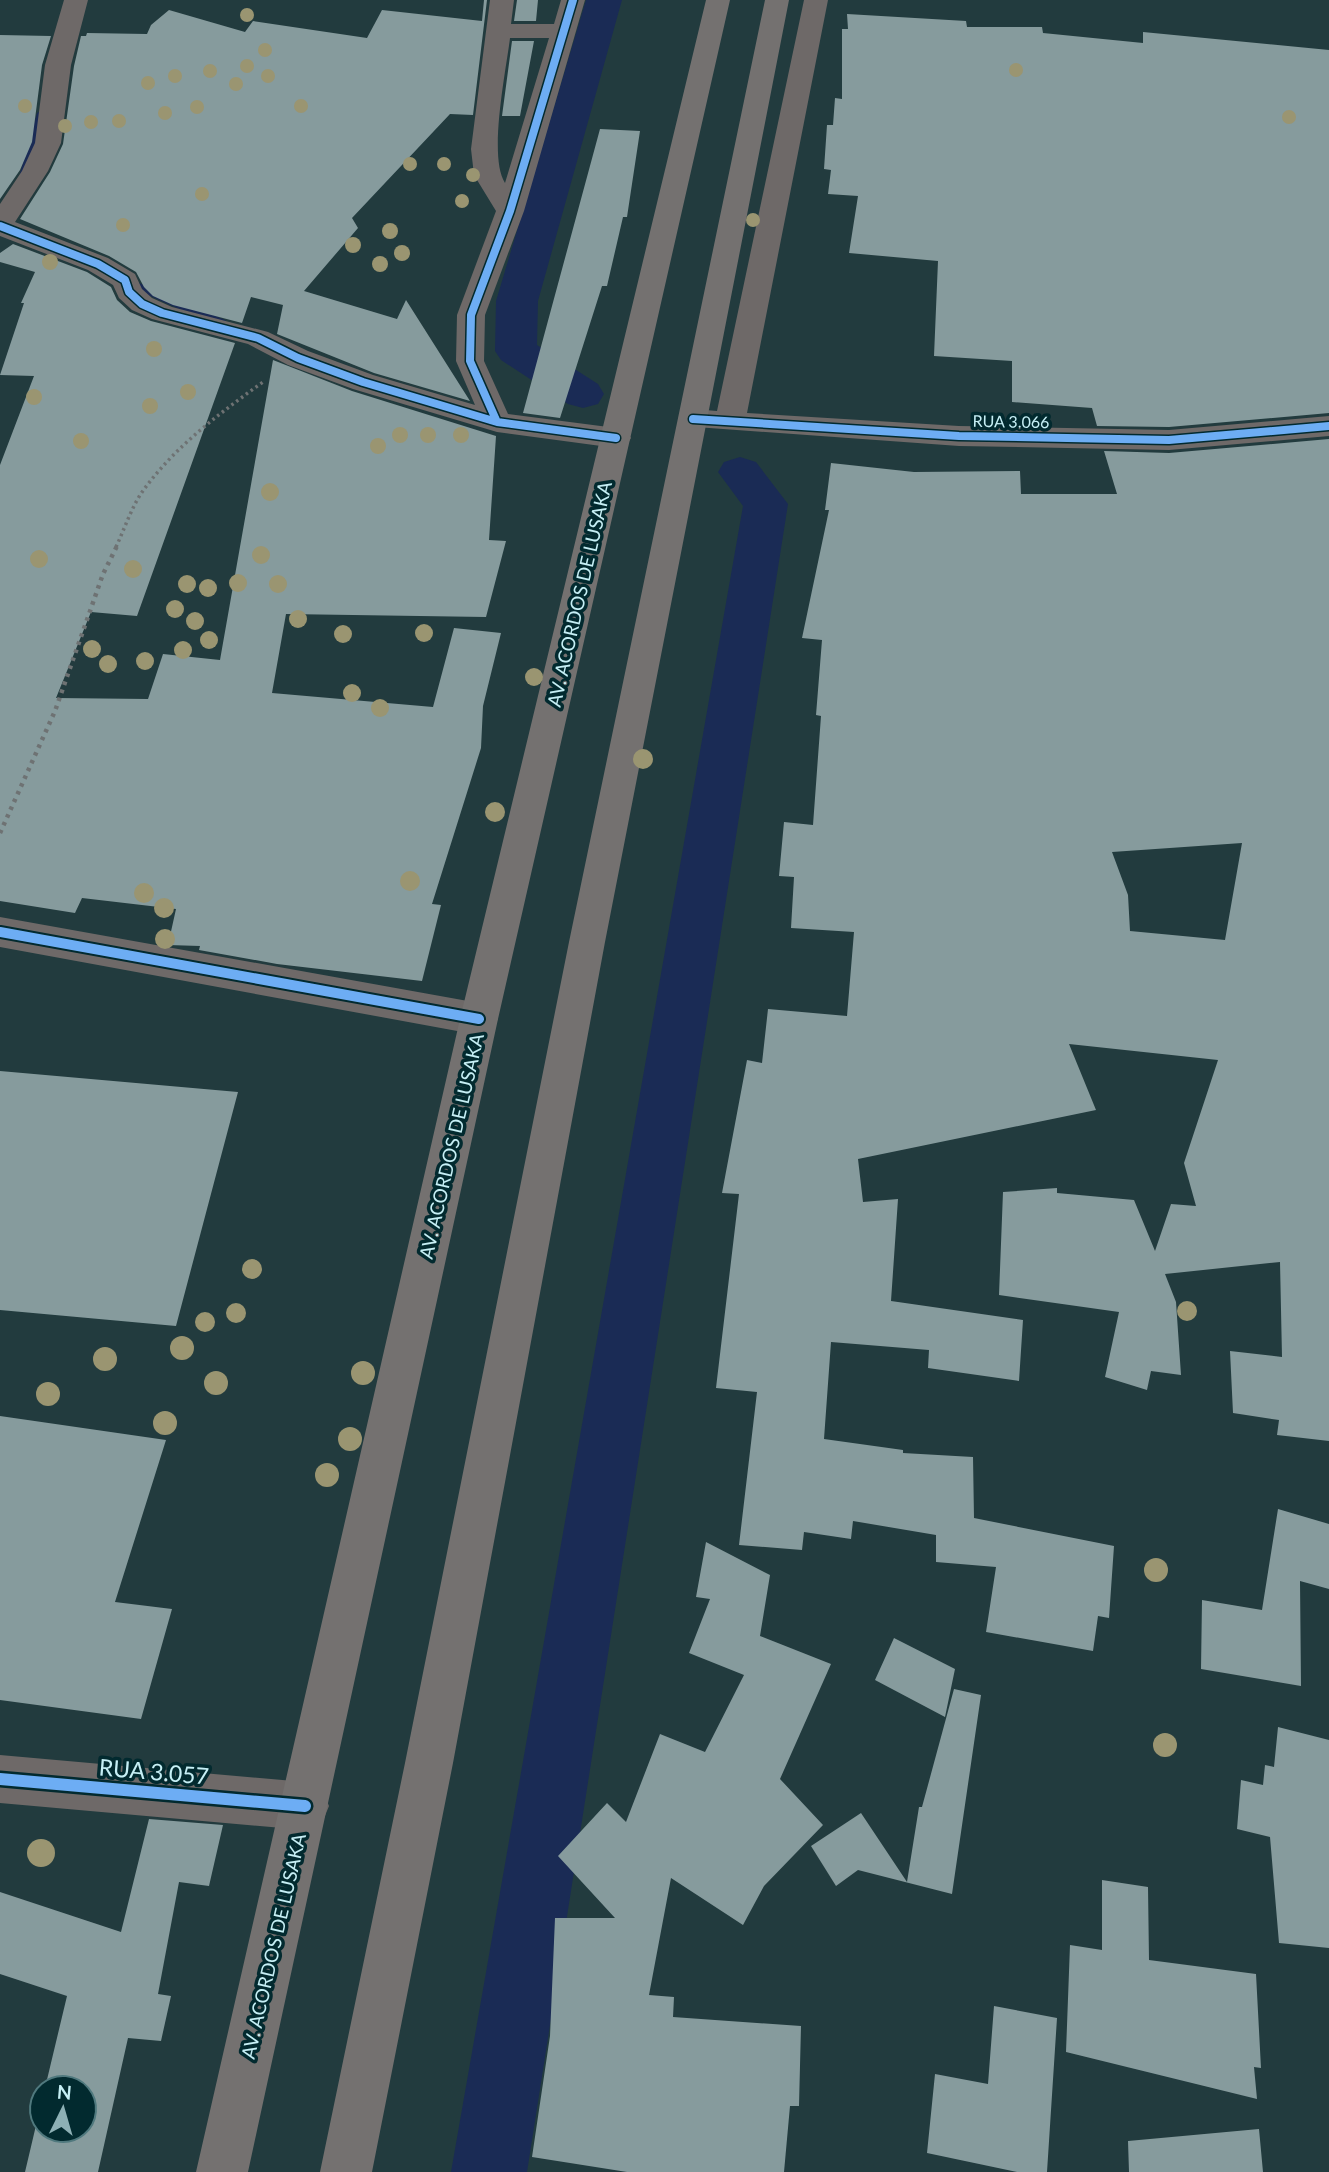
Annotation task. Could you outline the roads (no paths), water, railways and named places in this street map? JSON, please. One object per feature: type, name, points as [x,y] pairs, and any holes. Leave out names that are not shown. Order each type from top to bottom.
[{"type":"main road","name":"AV. ACORDOS DE LUSAKA","points":[[222,2172],[479,1019],[718,0]]},
{"type":"main road","points":[[346,2172],[711,420],[777,0]]},
{"type":"street","points":[[76,0],[58,65],[47,143],[35,171],[0,225],[98,264],[125,280],[129,292],[142,303],[162,313],[258,338],[298,358],[363,382],[497,422],[616,438]]},
{"type":"street","points":[[502,0],[484,149],[487,174],[510,211]]},
{"type":"street","points":[[497,422],[470,361],[471,315],[510,211],[573,0]]},
{"type":"street","points":[[711,420],[816,0]]},
{"type":"street","points":[[499,31],[564,31]]},
{"type":"street","name":"RUA 3.066","points":[[711,420],[959,436],[1168,440],[1329,426]]},
{"type":"street","points":[[0,932],[479,1019]]},
{"type":"street","name":"RUA 3.057","points":[[0,1779],[304,1806]]},
{"type":"waterway","points":[[583,394],[516,351],[517,301],[604,0]]},
{"type":"waterway","points":[[583,394],[516,351],[517,301],[604,0]]},
{"type":"waterway","points":[[25,173],[42,113]]},
{"type":"waterway","points":[[123,280],[221,323]]},
{"type":"waterway","points":[[489,2172],[766,504],[740,472]]}]
